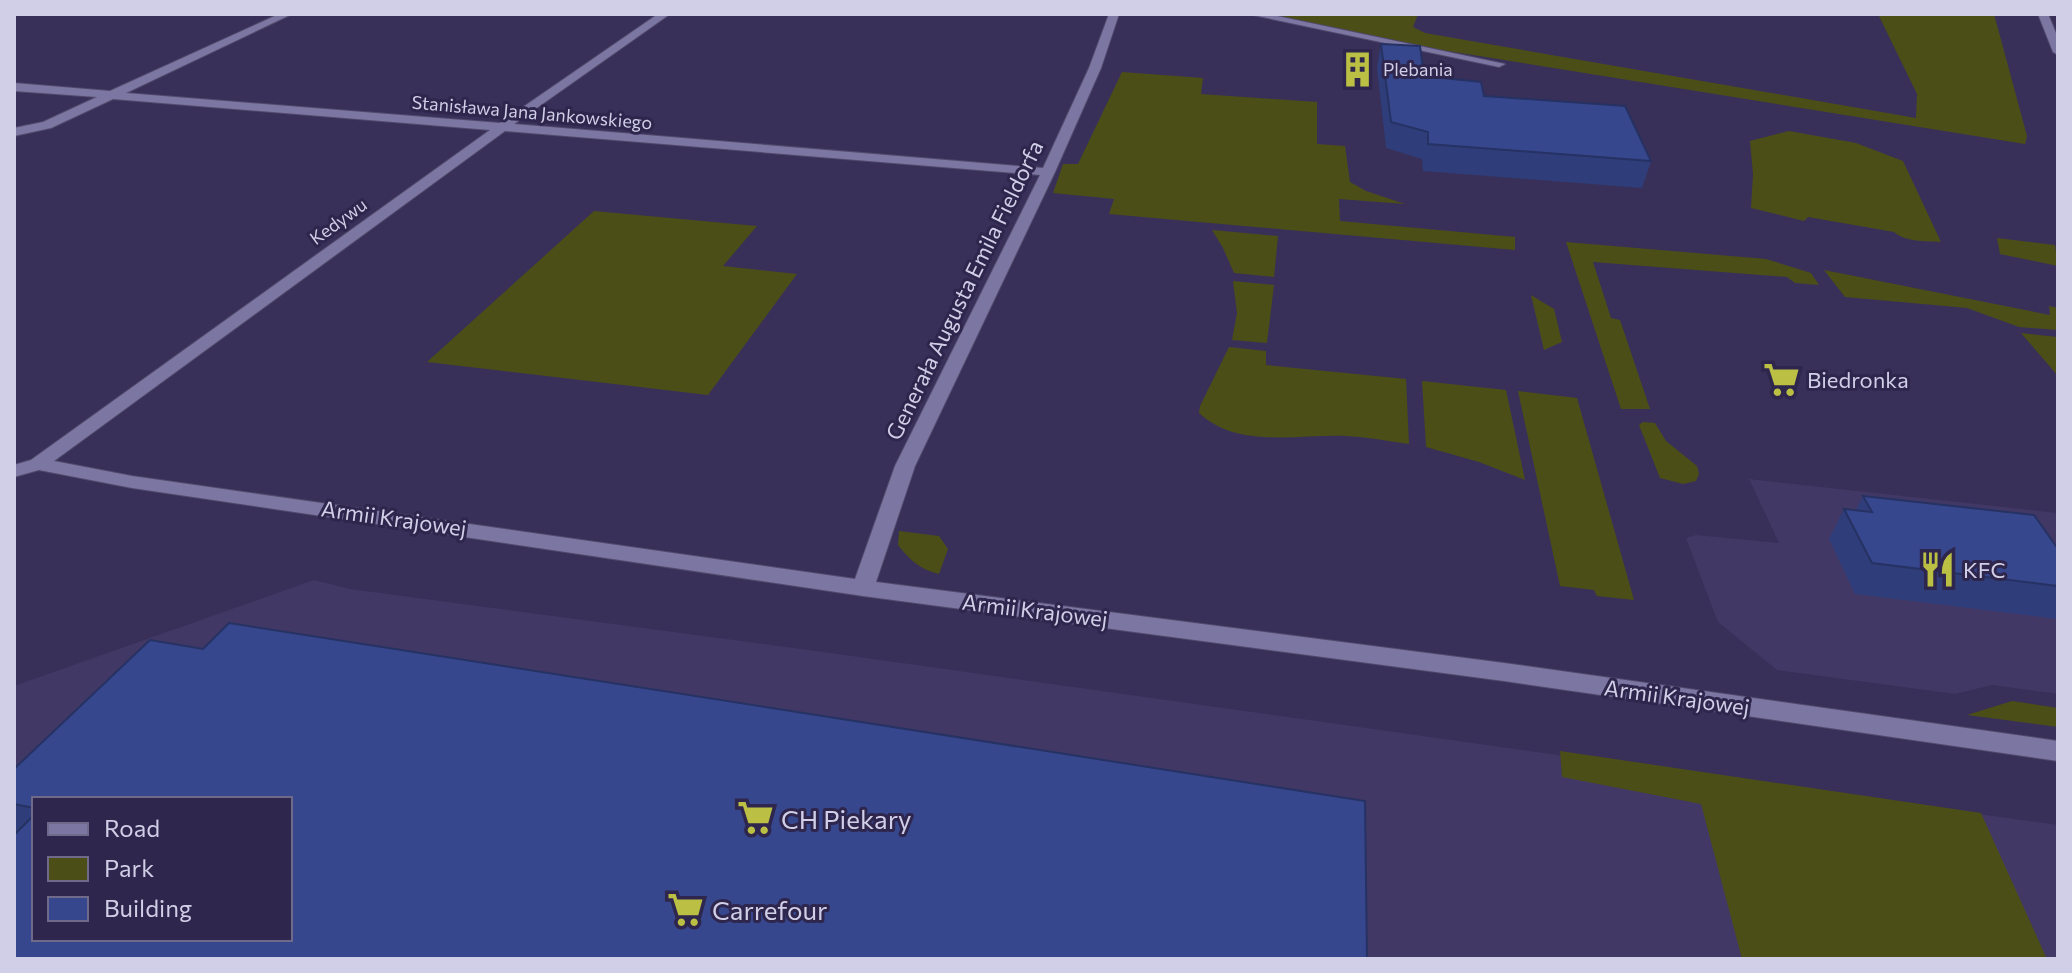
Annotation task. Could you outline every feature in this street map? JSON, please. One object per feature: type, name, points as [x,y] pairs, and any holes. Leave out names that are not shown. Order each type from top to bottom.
[{"type":"street","points":[[14,132],[47,125],[287,14]]},
{"type":"street","name":"Kedywu","points":[[38,464],[501,128],[665,14]]},
{"type":"street","name":"Generała Augusta Emila Fieldorfa","points":[[863,588],[905,466],[1048,172],[1095,68],[1114,14]]},
{"type":"street","points":[[1253,14],[1499,64]]},
{"type":"street","points":[[2043,14],[2058,52]]},
{"type":"street","name":"Stanisława Jana Jankowskiego","points":[[14,87],[1048,172]]},
{"type":"street","name":"Armii Krajowej","points":[[14,471],[38,464],[132,482],[863,588],[1504,672],[2058,751]]},
{"type":"shaded area","points":[[1749,479],[2058,513],[2058,694],[1992,685],[1955,694],[1777,670],[1718,622],[1686,538],[1696,535],[1779,543]]},
{"type":"shaded area","points":[[314,580],[350,589],[2058,825],[2058,959],[14,959],[14,686]]},
{"type":"green space","points":[[1270,14],[1418,14],[1413,27],[1425,33],[1916,118],[1917,94],[1878,14],[1994,14],[2027,136],[2025,144],[1442,50]]},
{"type":"green space","points":[[1122,72],[1203,78],[1201,94],[1317,102],[1317,144],[1345,146],[1350,182],[1366,191],[1405,204],[1339,199],[1340,221],[1515,237],[1515,250],[1109,214],[1114,199],[1053,193],[1063,164],[1078,164]]},
{"type":"green space","points":[[1789,131],[1856,143],[1903,161],[1941,242],[1910,239],[1894,232],[1808,217],[1804,221],[1751,208],[1753,174],[1750,141]]},
{"type":"green space","points":[[594,211],[757,226],[723,266],[797,274],[708,395],[427,362]]},
{"type":"green space","points":[[1212,230],[1278,236],[1274,277],[1234,273]]},
{"type":"green space","points":[[1997,238],[2055,245],[2058,266],[2000,254]]},
{"type":"green space","points":[[1566,242],[1766,259],[1811,273],[1819,285],[1795,283],[1787,277],[1593,262],[1611,318],[1620,320],[1650,409],[1621,409]]},
{"type":"green space","points":[[1824,270],[2050,315],[2049,306],[2058,308],[2058,330],[2019,327],[1967,308],[1845,297]]},
{"type":"green space","points":[[1233,281],[1274,285],[1267,343],[1232,340],[1237,313]]},
{"type":"green space","points":[[1531,295],[1554,309],[1562,342],[1544,350]]},
{"type":"green space","points":[[2021,333],[2058,337],[2058,376]]},
{"type":"green space","points":[[1229,347],[1266,351],[1266,365],[1406,379],[1409,444],[1346,436],[1250,436],[1214,424],[1199,413],[1200,406]]},
{"type":"green space","points":[[1422,381],[1506,390],[1525,480],[1479,462],[1426,447]]},
{"type":"green space","points":[[1518,391],[1577,398],[1634,600],[1597,596],[1594,590],[1560,586]]},
{"type":"green space","points":[[1643,422],[1655,423],[1666,441],[1697,466],[1699,474],[1696,481],[1683,484],[1660,478],[1639,425]]},
{"type":"green space","points":[[899,531],[939,536],[948,549],[939,574],[920,567],[907,555],[898,545]]},
{"type":"green space","points":[[2012,701],[2058,708],[2058,727],[1967,715]]},
{"type":"green space","points":[[1560,751],[1981,813],[2047,959],[1742,959],[1701,804],[1562,777]]},
{"type":"building","points":[[1381,44],[1420,46],[1424,76],[1481,82],[1484,96],[1625,106],[1651,161],[1428,144],[1428,132],[1391,122]]},
{"type":"building","points":[[1863,496],[2034,515],[2058,549],[2058,586],[1872,563],[1844,509],[1872,512]]},
{"type":"building","name":"CH Piekary","points":[[229,623],[1365,801],[1367,959],[14,959],[14,835],[32,817],[32,941],[292,941],[292,797],[32,797],[32,808],[14,804],[14,769],[150,640],[203,649]]},
{"type":"place","name":"Plebania","points":[[1357,69]]},
{"type":"place","name":"Biedronka","points":[[1781,379]]},
{"type":"place","name":"KFC","points":[[1937,569]]},
{"type":"place","name":"CH Piekary","points":[[755,818]]},
{"type":"place","name":"Carrefour","points":[[686,909]]}]
